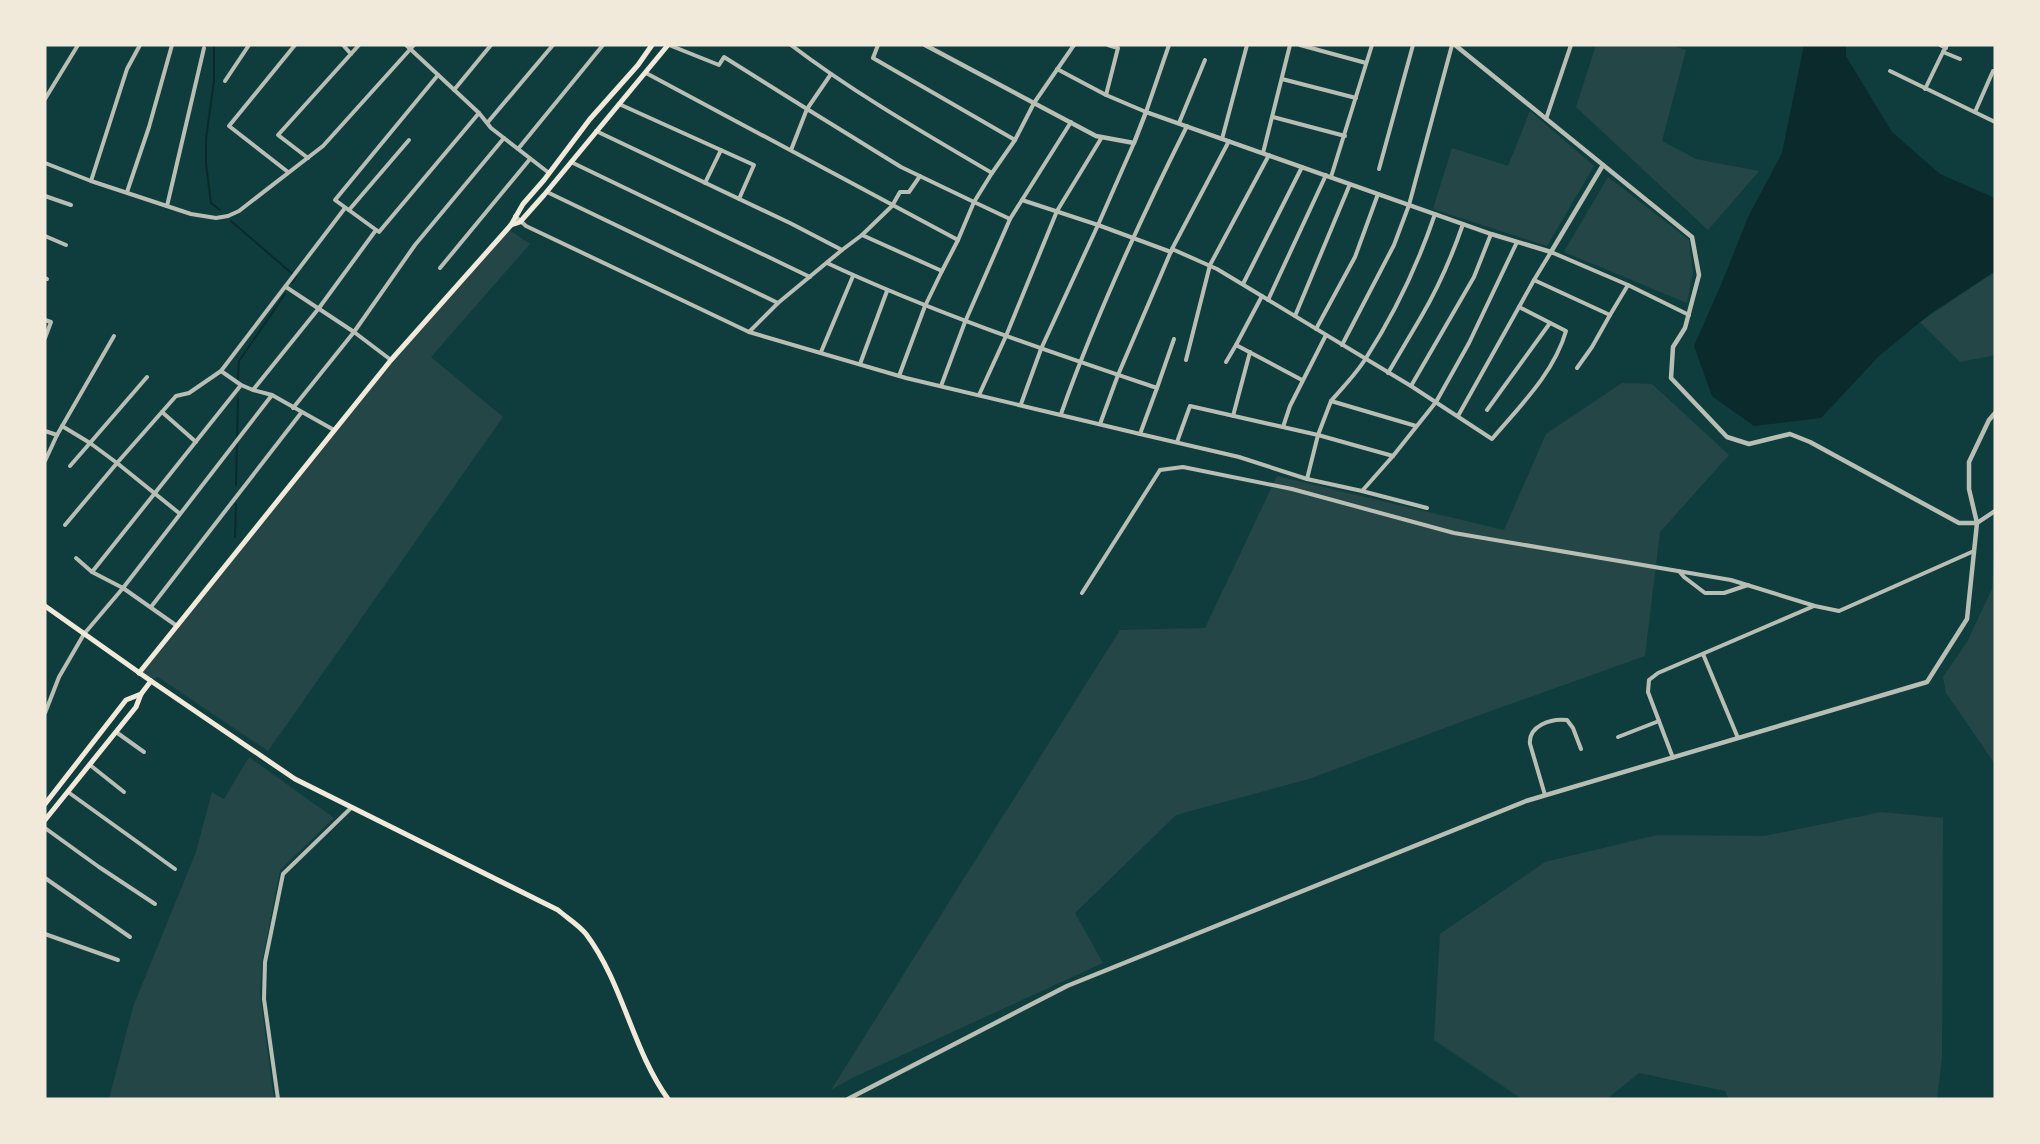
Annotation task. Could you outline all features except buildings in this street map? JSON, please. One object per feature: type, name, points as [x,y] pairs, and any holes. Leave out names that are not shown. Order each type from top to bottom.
[{"type":"main road","points":[[139,673],[391,360],[511,225],[515,216],[590,119],[638,65],[652,45]]},
{"type":"main road","points":[[511,225],[520,222],[547,192],[668,45]]},
{"type":"main road","points":[[45,606],[295,779],[558,910],[585,932],[603,961],[653,1079],[668,1099]]},
{"type":"main road","points":[[45,820],[136,707],[141,694],[151,681]]},
{"type":"main road","points":[[45,804],[126,700],[141,694]]},
{"type":"street","points":[[45,99],[78,45]]},
{"type":"street","points":[[92,181],[127,69],[139,47],[132,45]]},
{"type":"street","points":[[127,192],[149,127],[172,45]]},
{"type":"street","points":[[225,81],[249,45]]},
{"type":"street","points":[[288,172],[229,126],[295,45]]},
{"type":"street","points":[[343,45],[351,54]]},
{"type":"street","points":[[308,158],[278,135],[359,45]]},
{"type":"street","points":[[406,45],[412,47],[488,122],[491,128],[549,173]]},
{"type":"street","points":[[454,90],[491,45]]},
{"type":"street","points":[[488,122],[553,45]]},
{"type":"street","points":[[518,148],[603,45]]},
{"type":"street","points":[[668,45],[718,65],[724,57],[891,161],[1010,219]]},
{"type":"street","points":[[791,45],[831,74],[992,173]]},
{"type":"street","points":[[878,45],[873,58],[1015,140]]},
{"type":"street","points":[[925,45],[1102,137],[1134,143]]},
{"type":"street","points":[[899,376],[925,306],[974,202],[1015,140],[1034,103],[1074,45]]},
{"type":"street","points":[[1106,94],[1118,48],[1108,45]]},
{"type":"street","points":[[1021,404],[1041,349],[1134,143],[1169,45]]},
{"type":"street","points":[[1222,139],[1247,45]]},
{"type":"street","points":[[1263,153],[1290,45]]},
{"type":"street","points":[[1300,45],[1366,63]]},
{"type":"street","points":[[1268,300],[1345,136],[1372,45]]},
{"type":"street","points":[[1379,169],[1413,45]]},
{"type":"street","points":[[1342,345],[1394,245],[1409,205],[1454,45],[1692,237],[1699,275],[1685,328],[1673,347],[1671,378],[1727,437],[1749,444],[1790,434],[1810,442],[1959,524],[1977,523],[1995,511]]},
{"type":"street","points":[[1546,118],[1571,45]]},
{"type":"street","points":[[1940,45],[1960,59]]},
{"type":"street","points":[[45,162],[92,181],[191,214],[216,218],[228,216],[239,211],[339,131],[412,47]]},
{"type":"street","points":[[166,206],[204,48]]},
{"type":"street","points":[[1925,88],[1945,48]]},
{"type":"street","points":[[1179,123],[1205,60]]},
{"type":"street","points":[[1057,69],[1146,112],[1491,234],[1551,252],[1628,285],[1689,315]]},
{"type":"street","points":[[1890,71],[1995,122]]},
{"type":"street","points":[[1975,112],[1994,71]]},
{"type":"street","points":[[646,73],[958,240]]},
{"type":"street","points":[[791,150],[807,109],[831,74]]},
{"type":"street","points":[[438,75],[335,201],[379,232],[479,113]]},
{"type":"street","points":[[1282,79],[1356,98]]},
{"type":"street","points":[[619,104],[754,165],[739,199]]},
{"type":"street","points":[[1273,117],[1345,136]]},
{"type":"street","points":[[941,386],[965,322],[1010,219],[1071,122]]},
{"type":"street","points":[[1061,414],[1132,237],[1187,126]]},
{"type":"street","points":[[596,131],[842,250]]},
{"type":"street","points":[[979,395],[1058,211],[1102,137]]},
{"type":"street","points":[[293,408],[354,332],[415,245],[504,138]]},
{"type":"street","points":[[65,525],[176,396],[189,393],[221,371],[347,209],[409,140]]},
{"type":"street","points":[[1100,424],[1118,375],[1172,250],[1229,141]]},
{"type":"street","points":[[705,183],[720,150]]},
{"type":"street","points":[[1186,360],[1210,266],[1269,155]]},
{"type":"street","points":[[441,268],[530,159]]},
{"type":"street","points":[[571,162],[810,277]]},
{"type":"street","points":[[1458,417],[1534,280],[1603,165]]},
{"type":"street","points":[[1243,285],[1302,167]]},
{"type":"street","points":[[749,332],[778,303],[862,235],[892,206],[900,192],[909,192],[920,176]]},
{"type":"street","points":[[1295,316],[1350,184]]},
{"type":"street","points":[[547,192],[778,303]]},
{"type":"street","points":[[1316,329],[1355,257],[1378,194]]},
{"type":"street","points":[[45,196],[71,205]]},
{"type":"street","points":[[1022,200],[1172,250],[1210,266],[1411,386],[1492,439],[1545,375],[1561,348],[1566,331],[1519,307]]},
{"type":"street","points":[[1307,479],[1318,435],[1331,401],[1365,360],[1386,324],[1421,254],[1435,214]]},
{"type":"street","points":[[515,216],[520,222],[749,332],[899,376],[1177,442],[1307,479],[1362,490],[1427,508]]},
{"type":"street","points":[[1388,373],[1426,307],[1451,257],[1463,224]]},
{"type":"street","points":[[253,390],[319,308],[376,230]]},
{"type":"street","points":[[1411,386],[1474,277],[1491,234]]},
{"type":"street","points":[[862,235],[942,271]]},
{"type":"street","points":[[45,236],[66,245]]},
{"type":"street","points":[[1362,490],[1393,456],[1436,402],[1469,343],[1516,242]]},
{"type":"street","points":[[826,263],[887,291],[965,322],[1157,388]]},
{"type":"street","points":[[821,353],[854,276]]},
{"type":"street","points":[[1534,280],[1610,315]]},
{"type":"street","points":[[1577,368],[1628,285]]},
{"type":"street","points":[[286,287],[354,332],[391,360]]},
{"type":"street","points":[[860,364],[887,291]]},
{"type":"street","points":[[1226,362],[1262,296]]},
{"type":"street","points":[[45,320],[51,322],[45,338]]},
{"type":"street","points":[[1487,410],[1550,322]]},
{"type":"street","points":[[1283,427],[1302,380],[1326,335]]},
{"type":"street","points":[[45,461],[57,435],[114,336]]},
{"type":"street","points":[[1140,434],[1174,339]]},
{"type":"street","points":[[1236,345],[1302,380]]},
{"type":"street","points":[[1233,416],[1250,352]]},
{"type":"street","points":[[221,371],[241,385],[272,395],[334,430]]},
{"type":"street","points":[[70,466],[147,377]]},
{"type":"street","points":[[92,572],[241,385]]},
{"type":"street","points":[[45,713],[58,677],[84,634],[123,588],[272,395]]},
{"type":"street","points":[[1331,401],[1416,426]]},
{"type":"street","points":[[1177,442],[1190,406],[1318,435],[1393,456]]},
{"type":"street","points":[[162,412],[196,442]]},
{"type":"street","points":[[151,607],[301,413]]},
{"type":"street","points":[[848,1099],[1067,986],[1526,801],[1927,682],[1967,619],[1977,523],[1969,489],[1969,462],[1989,420],[1995,413]]},
{"type":"street","points":[[62,426],[117,463],[179,513]]},
{"type":"street","points":[[45,430],[57,435]]},
{"type":"street","points":[[1082,593],[1160,470],[1183,467],[1292,489],[1454,533],[1731,580],[1815,606],[1839,611],[1974,551]]},
{"type":"street","points":[[76,558],[92,572],[123,588],[177,626]]},
{"type":"street","points":[[1679,571],[1705,592],[1724,593],[1749,585]]},
{"type":"street","points":[[1673,758],[1648,693],[1649,680],[1658,673],[1815,606]]},
{"type":"street","points":[[1703,654],[1738,738]]},
{"type":"street","points":[[1545,795],[1530,744],[1529,736],[1534,729],[1556,718],[1567,720],[1581,749]]},
{"type":"street","points":[[1618,737],[1659,721]]},
{"type":"street","points":[[116,732],[144,752]]},
{"type":"street","points":[[90,765],[124,792]]},
{"type":"street","points":[[68,792],[175,868]]},
{"type":"street","points":[[278,1099],[264,999],[265,962],[283,874],[351,808]]},
{"type":"street","points":[[45,828],[155,904]]},
{"type":"street","points":[[45,878],[130,938]]},
{"type":"street","points":[[45,934],[118,960]]},
{"type":"shaded area","points":[[1596,45],[1671,45],[1686,50],[1662,141],[1696,159],[1759,171],[1708,230],[1576,107]]},
{"type":"shaded area","points":[[1804,45],[1846,45],[1846,56],[1892,132],[1940,174],[1995,198],[1995,271],[1930,314],[1879,356],[1821,418],[1754,426],[1712,396],[1694,346],[1748,217],[1782,153]]},
{"type":"shaded area","points":[[1530,111],[1594,166],[1547,246],[1433,209],[1452,148],[1508,166]]},
{"type":"shaded area","points":[[1608,177],[1689,240],[1693,273],[1687,303],[1564,252]]},
{"type":"shaded area","points":[[505,230],[511,231],[530,244],[431,357],[503,417],[268,751],[158,677],[153,679],[142,672],[391,362]]},
{"type":"shaded area","points":[[1995,272],[1995,355],[1960,362],[1920,322]]},
{"type":"shaded area","points":[[1622,383],[1652,384],[1729,455],[1660,532],[1645,656],[1309,779],[1176,815],[1075,913],[1103,963],[852,1078],[831,1090],[1120,630],[1205,628],[1277,476],[1504,530],[1546,434]]},
{"type":"shaded area","points":[[1995,527],[1995,764],[1946,693],[1943,677],[1967,642],[1992,589]]},
{"type":"shaded area","points":[[249,757],[334,818],[280,870],[262,962],[260,994],[274,1099],[109,1099],[133,1007],[196,852],[212,792],[224,799]]},
{"type":"shaded area","points":[[1881,812],[1943,818],[1942,1058],[1937,1099],[1729,1099],[1725,1091],[1639,1073],[1607,1099],[1522,1099],[1434,1040],[1440,934],[1545,862],[1657,835],[1764,836]]},
{"type":"waterway","points":[[214,45],[214,80],[206,139],[206,164],[211,203],[220,210]]},
{"type":"waterway","points":[[231,221],[296,277],[292,283]]},
{"type":"waterway","points":[[238,379],[239,361],[285,294]]},
{"type":"waterway","points":[[236,485],[238,398]]},
{"type":"waterway","points":[[235,537],[236,504]]}]
